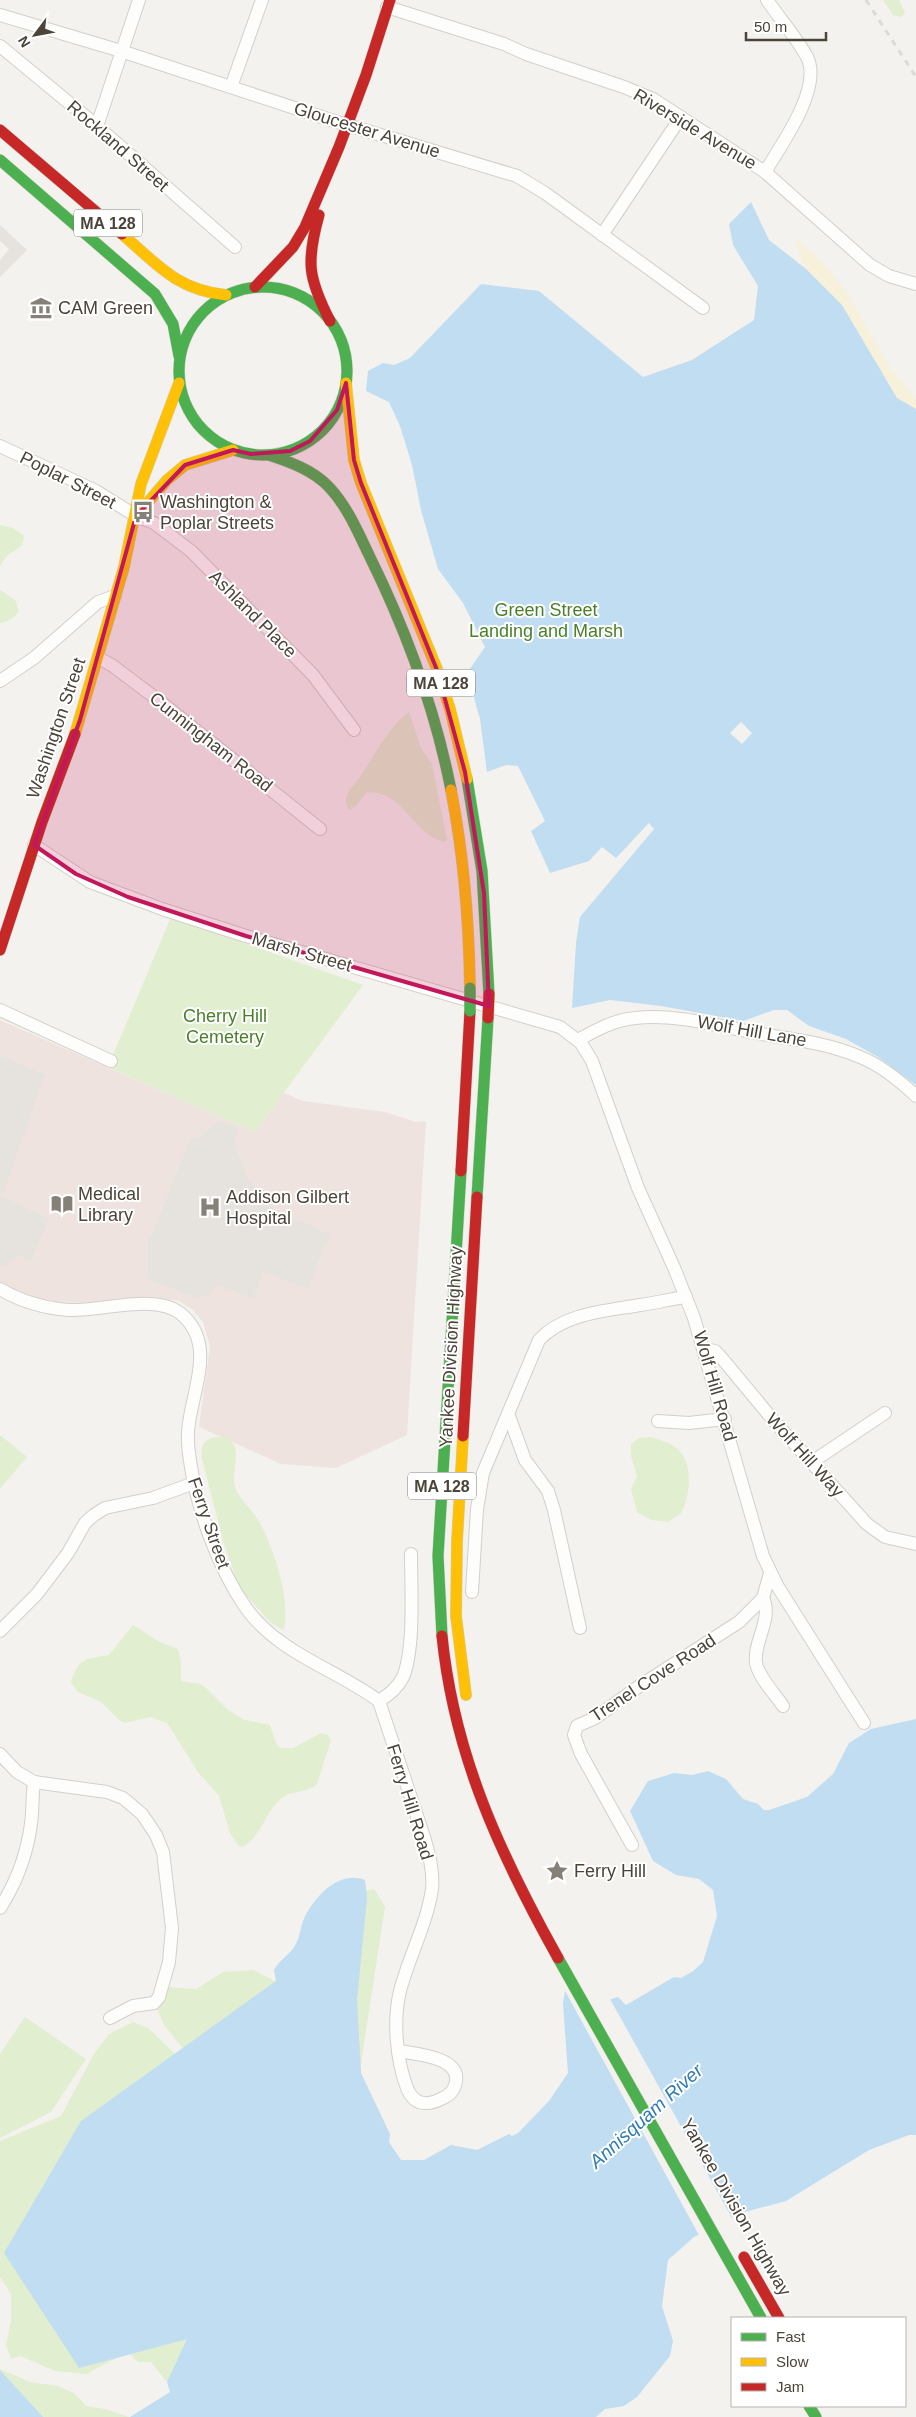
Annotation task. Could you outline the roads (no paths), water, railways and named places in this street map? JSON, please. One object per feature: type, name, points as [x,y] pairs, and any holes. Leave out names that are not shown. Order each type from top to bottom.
[{"type":"main road","points":[[330,321],[314,291],[310,272],[312,242],[346,125],[366,74],[388,4]]},
{"type":"main road","name":"MA 128","points":[[0,130],[178,282],[205,293],[226,295],[255,287],[273,287],[304,298],[330,321],[338,334],[344,351],[346,384]]},
{"type":"main road","points":[[255,287],[293,247],[305,227],[339,147]]},
{"type":"main road","name":"MA 128","points":[[0,160],[155,294],[172,324],[179,359],[179,383],[186,406],[204,431],[233,450],[269,455]]},
{"type":"main road","points":[[179,359],[184,340],[192,324],[206,308],[226,295]]},
{"type":"main road","name":"Washington Street","points":[[0,950],[34,845],[80,720],[99,658],[136,516],[140,484],[179,383]]},
{"type":"main road","points":[[269,455],[299,447],[319,434],[337,410],[346,384]]},
{"type":"main road","name":"Yankee Division Highway","points":[[346,384],[354,460],[361,483],[434,661],[454,727],[465,772],[484,886],[489,994],[457,1542],[456,1616],[459,1654],[468,1705]]},
{"type":"main road","name":"Washington Street","points":[[136,516],[167,480],[185,465],[233,450]]},
{"type":"main road","name":"Yankee Division Highway","points":[[269,455],[287,461],[313,474],[334,495],[380,575],[414,660],[442,751],[457,825],[468,912],[470,1012],[438,1556],[439,1614],[449,1691],[468,1766],[511,1868],[548,1940],[760,2317]]},
{"type":"main road","name":"Yankee Division Highway","points":[[739,2247],[778,2317]]},
{"type":"street","points":[[96,126],[139,0]]},
{"type":"street","points":[[231,88],[262,0]]},
{"type":"street","points":[[765,172],[799,113],[810,86],[808,58],[767,0]]},
{"type":"street","name":"Riverside Avenue","points":[[388,4],[624,87],[652,99],[765,172],[870,265],[889,276],[916,284]]},
{"type":"street","name":"Gloucester Avenue","points":[[0,15],[121,51],[346,125],[517,176],[534,185],[703,308]]},
{"type":"street","name":"Rockland Street","points":[[0,46],[96,126],[235,247]]},
{"type":"street","points":[[602,235],[681,116]]},
{"type":"street","name":"Poplar Street","points":[[0,446],[96,491],[136,516]]},
{"type":"street","name":"Ashland Place","points":[[136,516],[154,523],[191,551],[313,675],[354,730]]},
{"type":"street","points":[[0,681],[40,653],[98,602],[115,596]]},
{"type":"street","name":"Cunningham Road","points":[[99,658],[113,666],[162,703],[320,829]]},
{"type":"street","name":"Marsh Street","points":[[34,845],[76,874],[128,897],[246,936],[560,1027],[578,1040]]},
{"type":"street","points":[[0,1010],[111,1061]]},
{"type":"street","name":"Wolf Hill Lane","points":[[578,1040],[622,1020],[658,1017],[802,1039],[863,1058],[894,1077],[916,1096]]},
{"type":"street","name":"Wolf Hill Road","points":[[578,1040],[592,1061],[638,1188],[686,1297],[705,1348],[757,1542],[770,1573],[864,1723]]},
{"type":"street","name":"Ferry Street","points":[[0,1289],[22,1300],[68,1310],[151,1304],[170,1308],[185,1318],[195,1332],[200,1346],[201,1366],[189,1425],[190,1458],[194,1483],[212,1540],[229,1581],[262,1626],[309,1661],[366,1691],[379,1701]]},
{"type":"street","points":[[472,1592],[476,1509],[480,1485],[488,1456],[509,1416],[532,1353],[539,1340],[550,1329],[590,1314],[686,1297]]},
{"type":"street","name":"Wolf Hill Way","points":[[705,1348],[715,1351],[720,1356],[774,1422],[875,1531],[893,1540],[916,1544]]},
{"type":"street","points":[[812,1462],[885,1413]]},
{"type":"street","points":[[509,1416],[525,1460],[548,1491],[554,1510],[580,1628]]},
{"type":"street","points":[[658,1421],[689,1423],[724,1419]]},
{"type":"street","points":[[0,1631],[37,1594],[68,1553],[86,1523],[94,1515],[105,1508],[153,1498],[194,1483]]},
{"type":"street","points":[[379,1701],[388,1696],[403,1678],[409,1655],[411,1554]]},
{"type":"street","name":"Trenel Cove Road","points":[[632,1846],[581,1754],[574,1735],[577,1726],[595,1718],[638,1687],[730,1630],[763,1598],[770,1573]]},
{"type":"street","points":[[763,1598],[765,1604],[764,1622],[756,1661],[760,1672],[783,1706]]},
{"type":"street","name":"Ferry Hill Road","points":[[379,1701],[424,1837],[432,1877],[428,1905],[400,1992],[396,2028],[398,2051],[409,2094],[417,2101],[422,2104],[433,2104],[452,2092],[456,2081],[456,2072],[448,2063],[398,2051]]},
{"type":"street","points":[[0,1754],[17,1772],[34,1782],[107,1792],[123,1798],[136,1808],[150,1824],[163,1852],[172,1939],[171,1954],[159,1997],[154,2002],[134,2006],[110,2018]]},
{"type":"street","points":[[0,1908],[16,1880],[22,1862],[31,1825],[34,1782]]},
{"type":"water","points":[[751,202],[769,240],[805,268],[842,305],[897,398],[916,409],[916,1085],[878,1057],[846,1039],[809,1026],[787,1010],[774,1010],[743,1021],[661,1006],[610,1000],[572,1008],[576,943],[580,917],[654,829],[649,823],[616,858],[602,847],[589,861],[550,873],[531,831],[545,821],[518,766],[506,765],[487,772],[480,719],[467,673],[485,647],[463,603],[438,569],[421,510],[412,465],[400,426],[389,402],[366,391],[368,371],[383,363],[394,365],[410,358],[481,284],[539,291],[643,377],[692,360],[754,320],[758,286],[733,245],[729,224]]},
{"type":"water","name":"Annisquam River","points":[[916,1719],[916,2135],[909,2135],[869,2150],[786,2201],[741,2213],[694,2237],[668,2260],[662,2306],[673,2341],[670,2356],[637,2397],[624,2406],[605,2409],[596,2417],[130,2417],[170,2392],[167,2382],[187,2339],[79,2368],[4,2253],[81,2121],[276,1981],[274,1970],[294,1947],[307,1912],[319,1895],[327,1888],[345,1879],[365,1880],[367,1898],[357,2000],[361,2073],[390,2134],[389,2142],[401,2160],[424,2160],[451,2145],[477,2150],[509,2134],[512,2136],[518,2133],[549,2101],[568,2073],[563,2003],[565,1991],[582,2008],[618,1997],[626,2005],[674,1977],[681,1978],[703,1962],[717,1916],[713,1890],[699,1879],[676,1875],[653,1861],[630,1811],[648,1781],[674,1773],[692,1775],[708,1771],[726,1779],[743,1799],[758,1804],[764,1810],[769,1810],[807,1797],[833,1774],[849,1743],[871,1729]]},
{"type":"water","points":[[0,2370],[43,2417],[0,2417]]},
{"type":"railway","points":[[866,0],[916,77]]},
{"type":"place","name":"CAM Green","points":[[41,308]]},
{"type":"place","name":"Washington & Poplar Streets","points":[[143,512]]},
{"type":"place","name":"Medical Library","points":[[62,1204]]},
{"type":"place","name":"Addison Gilbert Hospital","points":[[210,1207]]},
{"type":"place","name":"Ferry Hill","points":[[557,1871]]},
{"type":"park label","name":"Green Street Landing and Marsh","points":[[546,620]]},
{"type":"park label","name":"Cherry Hill Cemetery","points":[[225,1026]]}]
